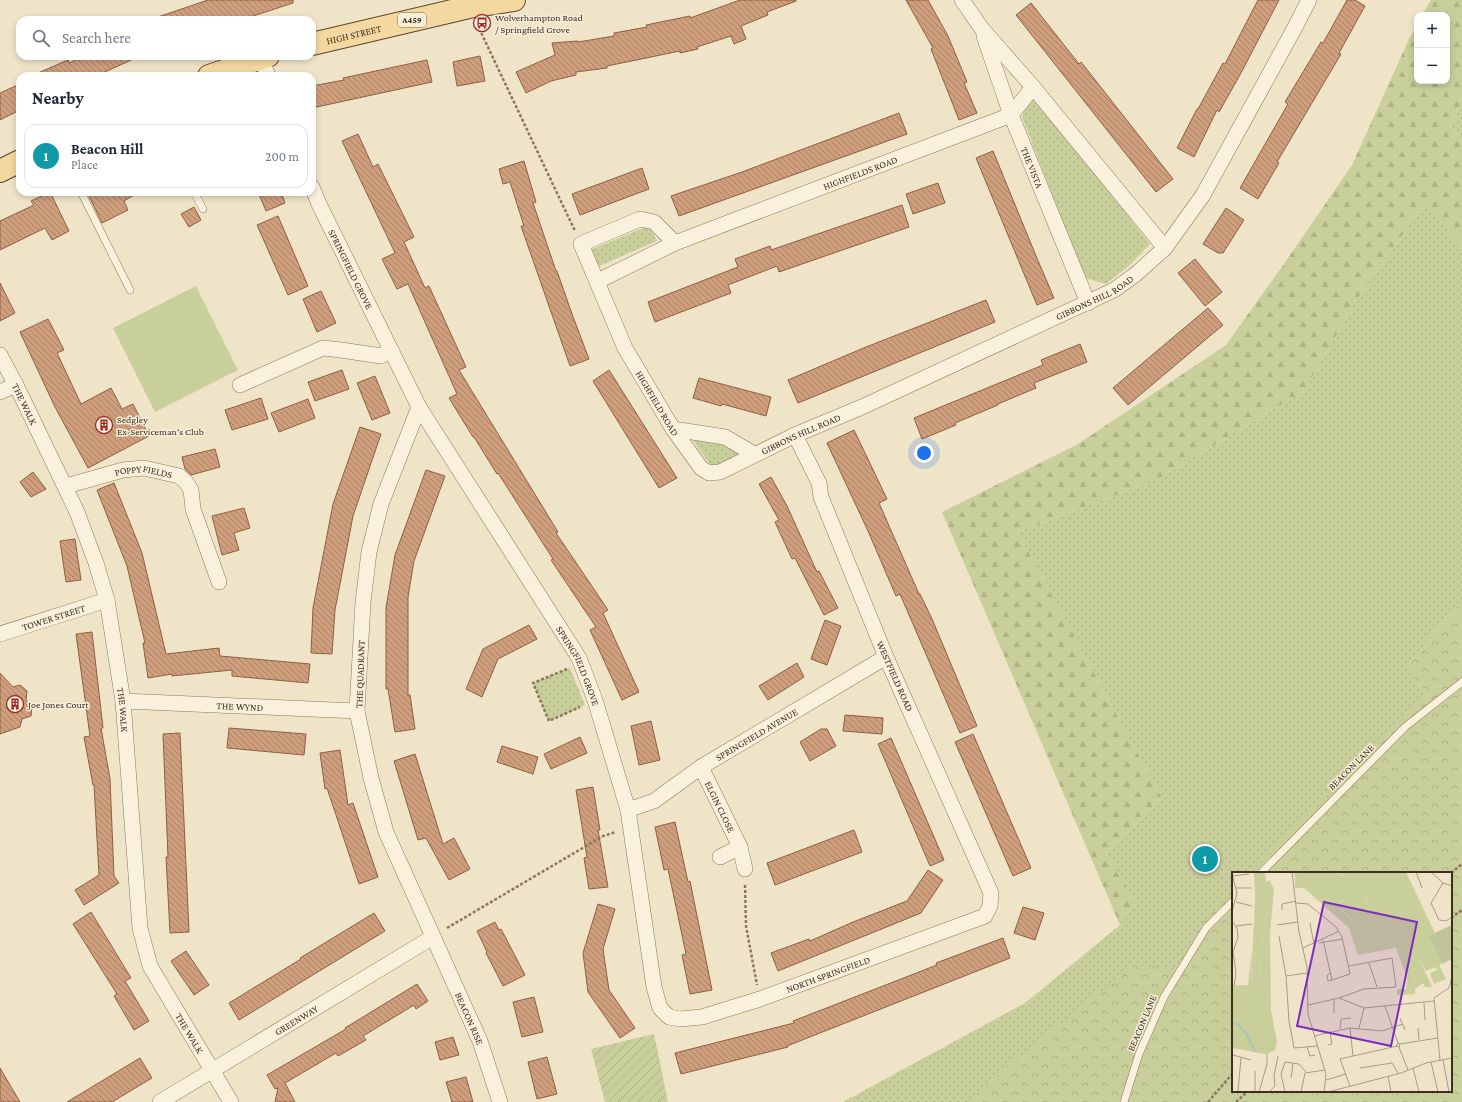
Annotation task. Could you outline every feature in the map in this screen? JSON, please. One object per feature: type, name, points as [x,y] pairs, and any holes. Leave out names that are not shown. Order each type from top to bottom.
[{"type":"main road","name":"HIGH STREET","points":[[316,43],[469,7],[514,0]]},
{"type":"main road","points":[[227,72],[266,63]]},
{"type":"main road","points":[[0,171],[16,164]]},
{"type":"street","name":"THE VISTA","points":[[962,0],[982,29],[1033,87],[1165,248]]},
{"type":"street","name":"GIBBONS HILL ROAD","points":[[754,454],[862,407],[1088,303],[1114,290],[1136,274],[1165,248],[1202,195],[1309,0]]},
{"type":"street","name":"THE VISTA","points":[[982,29],[1011,115],[1088,303]]},
{"type":"street","points":[[1011,115],[1033,87]]},
{"type":"street","name":"HIGHFIELDS ROAD","points":[[598,281],[675,243],[1011,115]]},
{"type":"street","name":"SPRINGFIELD GROVE","points":[[316,196],[419,407],[579,658],[595,700],[628,810],[654,987],[660,1008],[669,1017]]},
{"type":"street","points":[[598,281],[581,244],[640,220],[654,222],[675,243]]},
{"type":"street","name":"HIGHFIELD ROAD","points":[[598,281],[625,348],[673,429],[702,468],[709,473],[720,472],[754,454]]},
{"type":"street","points":[[240,384],[323,348],[381,356],[392,350]]},
{"type":"street","name":"THE WALK","points":[[0,355],[66,486],[96,563],[107,600],[123,701],[140,928],[150,966],[231,1102]]},
{"type":"street","points":[[0,392],[16,386]]},
{"type":"street","name":"THE QUADRANT","points":[[419,407],[381,504],[369,552],[363,602],[358,711],[370,778],[386,832],[433,937]]},
{"type":"street","points":[[673,429],[725,437],[754,454]]},
{"type":"street","name":"WESTFIELD ROAD","points":[[795,435],[819,483],[821,497],[886,657],[992,894],[990,906],[985,916]]},
{"type":"street","name":"POPPY FIELDS","points":[[66,486],[123,470],[144,468],[179,476],[186,482],[191,490],[193,509],[219,582]]},
{"type":"street","name":"TOWER STREET","points":[[0,634],[107,600]]},
{"type":"street","name":"SPRINGFIELD AVENUE","points":[[628,810],[654,802],[700,767],[886,657]]},
{"type":"street","name":"THE WYND","points":[[123,701],[358,711]]},
{"type":"street","name":"ELGIN CLOSE","points":[[700,767],[740,847],[745,869]]},
{"type":"street","points":[[720,857],[740,847]]},
{"type":"street","name":"NORTH SPRINGFIELD","points":[[669,1017],[680,1019],[702,1017],[760,999],[985,916]]},
{"type":"street","name":"GREENWAY","points":[[160,1102],[433,937]]},
{"type":"street","name":"BEACON RISE","points":[[433,937],[480,1041],[500,1102]]},
{"type":"lane","points":[[82,196],[130,290]]},
{"type":"lane","points":[[196,196],[203,209]]},
{"type":"lane","name":"BEACON LANE","points":[[1262,872],[1405,727],[1462,682]]},
{"type":"lane","name":"BEACON LANE","points":[[1124,1102],[1139,1054],[1164,997],[1206,928],[1232,902]]},
{"type":"path","points":[[469,7],[581,244]]},
{"type":"path","points":[[581,664],[533,683],[549,722],[595,700]]},
{"type":"path","points":[[433,937],[602,836],[631,828]]},
{"type":"path","points":[[1452,872],[1462,864]]},
{"type":"path","points":[[745,869],[746,926],[760,999]]},
{"type":"path","points":[[1452,917],[1462,910]]},
{"type":"path","points":[[1208,1102],[1232,1074]]},
{"type":"path","points":[[1236,1102],[1247,1092]]},
{"type":"green space","points":[[1431,0],[1462,0],[1462,99],[1450,127],[1462,141],[1462,249],[1426,202],[1357,299],[1304,391],[1156,480],[1018,532],[1162,798],[1106,853],[1135,900],[1120,925],[942,512],[1078,444],[1226,345],[1352,165],[1414,30],[1414,84],[1450,84],[1450,12],[1424,12]]},
{"type":"green space","points":[[1035,97],[1150,244],[1130,265],[1106,284],[1085,278],[1022,117],[1026,106]]},
{"type":"green space","points":[[1462,99],[1462,141],[1450,127]]},
{"type":"green space","points":[[1426,202],[1462,249],[1462,600],[1406,667],[1426,693],[1451,872],[1232,872],[1232,1092],[1323,1102],[843,1102],[1025,1003],[1120,925],[1135,900],[1106,853],[1162,798],[1018,532],[1156,480],[1304,391],[1357,299]]},
{"type":"green space","points":[[650,227],[657,241],[597,267],[590,250],[643,228]]},
{"type":"green space","points":[[196,286],[238,370],[155,412],[113,328]]},
{"type":"green space","points":[[690,436],[719,440],[741,455],[718,468],[709,463]]},
{"type":"green space","points":[[1462,600],[1462,1102],[967,1102],[1008,1066],[1133,965],[1176,968],[1200,925],[1232,892],[1232,1092],[1452,1092],[1452,872],[1252,872],[1426,693],[1406,667]]},
{"type":"green space","points":[[570,668],[585,705],[549,721],[533,683]]},
{"type":"green space","points":[[654,1034],[668,1102],[605,1102],[591,1049]]},
{"type":"building","points":[[208,0],[293,0],[293,3],[253,16],[161,16]]},
{"type":"building","points":[[740,0],[796,1],[767,12],[768,15],[741,26],[746,39],[734,44],[731,36],[697,47],[698,49],[680,53],[680,51],[607,66],[607,68],[576,72],[576,75],[551,81],[526,93],[516,72],[555,55],[552,43],[578,42],[614,36],[614,33],[647,27],[646,25],[690,16],[690,18]]},
{"type":"building","points":[[906,0],[928,0],[948,36],[967,82],[964,83],[977,113],[959,120],[931,49],[933,48]]},
{"type":"building","points":[[1258,0],[1279,0],[1219,112],[1217,110],[1194,157],[1177,148],[1223,63],[1225,64]]},
{"type":"building","points":[[1347,0],[1355,0],[1365,6],[1339,53],[1341,54],[1277,162],[1279,163],[1258,199],[1240,188],[1288,104],[1285,102],[1321,42],[1323,43]]},
{"type":"building","points":[[1031,3],[1079,64],[1081,62],[1173,179],[1156,192],[1016,15]]},
{"type":"building","points":[[480,56],[485,81],[457,86],[453,62]]},
{"type":"building","points":[[68,60],[69,63],[76,60],[131,60],[105,72],[40,72]]},
{"type":"building","points":[[427,60],[432,82],[316,107],[316,85],[344,80],[343,78]]},
{"type":"building","points":[[16,86],[16,112],[0,120],[0,93]]},
{"type":"building","points":[[899,113],[907,134],[679,216],[671,196],[742,172]]},
{"type":"building","points":[[358,134],[373,167],[378,164],[414,237],[404,242],[425,288],[429,286],[466,367],[459,370],[558,532],[556,533],[608,610],[603,613],[639,692],[622,700],[590,630],[596,627],[551,560],[553,559],[449,398],[457,394],[408,284],[397,289],[382,259],[395,253],[342,141]]},
{"type":"building","points":[[993,151],[1054,298],[1037,305],[976,158]]},
{"type":"building","points":[[524,161],[536,202],[533,203],[556,271],[589,359],[570,366],[521,226],[524,226],[510,182],[503,184],[499,169]]},
{"type":"building","points":[[642,168],[649,189],[580,215],[572,194]]},
{"type":"building","points":[[938,183],[945,203],[913,214],[906,194]]},
{"type":"building","points":[[42,196],[52,196],[69,231],[52,240],[45,228],[0,250],[0,221],[34,205],[31,201]]},
{"type":"building","points":[[89,196],[132,196],[124,201],[128,210],[102,223]]},
{"type":"building","points":[[260,196],[282,196],[285,203],[266,211]]},
{"type":"building","points":[[902,205],[909,227],[779,272],[777,266],[728,285],[731,293],[655,322],[648,302],[738,267],[735,259],[770,246],[771,250]]},
{"type":"building","points":[[194,207],[201,220],[189,227],[181,214]]},
{"type":"building","points":[[1226,208],[1244,220],[1223,253],[1218,253],[1203,244]]},
{"type":"building","points":[[278,216],[308,286],[288,295],[257,225]]},
{"type":"building","points":[[1195,259],[1222,292],[1205,306],[1178,273]]},
{"type":"building","points":[[0,283],[15,313],[0,321]]},
{"type":"building","points":[[321,291],[336,323],[317,332],[303,299]]},
{"type":"building","points":[[986,300],[995,322],[798,403],[788,380],[866,347]]},
{"type":"building","points":[[1208,308],[1223,325],[1128,405],[1113,388]]},
{"type":"building","name":"Sedgley Ex-Serviceman's Club","points":[[48,319],[64,350],[57,353],[81,404],[111,388],[122,409],[133,404],[149,436],[88,468],[55,407],[20,332]]},
{"type":"building","points":[[1080,344],[1087,362],[1034,383],[1036,388],[922,439],[914,418],[1043,365],[1041,360]]},
{"type":"building","points":[[342,370],[349,389],[315,401],[308,382]]},
{"type":"building","points":[[609,370],[677,478],[659,488],[593,381]]},
{"type":"building","points":[[375,376],[390,413],[372,420],[357,383]]},
{"type":"building","points":[[699,378],[771,397],[766,416],[693,398]]},
{"type":"building","points":[[261,398],[268,419],[232,430],[225,410]]},
{"type":"building","points":[[308,399],[315,418],[279,432],[271,413]]},
{"type":"building","points":[[360,427],[381,434],[353,516],[335,610],[332,654],[311,653],[313,608],[333,504]]},
{"type":"building","points":[[854,430],[887,499],[879,503],[919,594],[932,619],[977,726],[960,733],[900,594],[896,596],[827,443]]},
{"type":"building","points":[[215,449],[220,467],[191,475],[185,469],[182,457]]},
{"type":"building","points":[[426,470],[445,476],[414,561],[408,597],[408,695],[410,695],[415,729],[395,732],[388,689],[386,689],[386,608],[395,555]]},
{"type":"building","points":[[33,472],[46,489],[31,497],[20,482]]},
{"type":"building","points":[[771,477],[787,506],[817,572],[819,571],[838,608],[824,615],[795,558],[792,559],[775,522],[779,520],[759,484]]},
{"type":"building","points":[[114,483],[142,553],[166,654],[219,648],[220,656],[310,664],[308,683],[232,676],[232,670],[172,676],[172,674],[148,678],[143,643],[145,643],[127,566],[97,490]]},
{"type":"building","points":[[244,508],[250,528],[234,533],[239,550],[222,555],[212,516]]},
{"type":"building","points":[[75,539],[81,580],[66,582],[60,541]]},
{"type":"building","points":[[825,620],[841,626],[827,665],[811,659]]},
{"type":"building","points":[[529,625],[537,639],[498,659],[482,697],[466,689],[483,649]]},
{"type":"building","points":[[92,632],[103,728],[101,728],[110,779],[114,876],[119,883],[84,905],[75,890],[99,875],[94,785],[84,737],[90,736],[76,634]]},
{"type":"building","points":[[797,663],[804,677],[768,700],[759,686]]},
{"type":"building","name":"Joe Jones Court","points":[[0,673],[13,687],[20,685],[27,691],[26,700],[32,707],[31,716],[22,719],[20,727],[0,734]]},
{"type":"building","points":[[845,715],[883,718],[882,734],[843,731]]},
{"type":"building","points":[[651,721],[660,760],[639,765],[631,726]]},
{"type":"building","points":[[229,728],[306,734],[304,755],[227,748]]},
{"type":"building","points":[[821,729],[827,729],[836,746],[810,761],[800,742]]},
{"type":"building","points":[[180,733],[189,932],[170,933],[166,857],[168,857],[163,734]]},
{"type":"building","points":[[973,734],[1031,868],[1013,876],[955,742]]},
{"type":"building","points":[[580,737],[587,753],[551,769],[544,754]]},
{"type":"building","points":[[891,738],[944,860],[930,866],[878,744]]},
{"type":"building","points":[[502,746],[538,757],[533,774],[497,762]]},
{"type":"building","points":[[340,750],[348,805],[353,803],[378,877],[359,884],[327,788],[325,789],[320,753]]},
{"type":"building","points":[[415,754],[443,844],[454,838],[470,869],[449,880],[426,838],[418,840],[394,761]]},
{"type":"building","points":[[593,787],[600,830],[598,830],[608,887],[589,889],[584,858],[587,857],[576,790]]},
{"type":"building","points":[[675,822],[688,882],[690,881],[712,990],[690,994],[682,955],[686,954],[668,869],[664,870],[655,827]]},
{"type":"building","points":[[854,830],[862,852],[775,885],[767,863]]},
{"type":"building","points":[[928,870],[943,880],[921,913],[778,971],[771,953],[809,939],[810,941],[907,901]]},
{"type":"building","points":[[598,904],[615,909],[603,949],[609,990],[635,1028],[620,1038],[588,992],[583,953]]},
{"type":"building","points":[[1023,907],[1044,913],[1035,940],[1014,933]]},
{"type":"building","points":[[91,912],[131,978],[125,981],[149,1021],[134,1030],[114,996],[117,994],[73,924]]},
{"type":"building","points":[[374,913],[385,931],[239,1020],[229,1003]]},
{"type":"building","points":[[495,922],[499,930],[501,929],[525,975],[503,986],[486,953],[487,952],[477,931]]},
{"type":"building","points":[[1003,938],[1010,958],[787,1046],[788,1047],[681,1074],[675,1053],[794,1023],[793,1021],[937,965],[936,963]]},
{"type":"building","points":[[186,951],[209,985],[194,995],[171,961]]},
{"type":"building","points":[[417,984],[428,1001],[416,1009],[414,1005],[363,1036],[366,1040],[338,1056],[336,1053],[285,1083],[295,1102],[275,1102],[278,1088],[275,1089],[267,1075],[346,1029],[345,1028]]},
{"type":"building","points":[[534,997],[543,1032],[522,1037],[513,1002]]},
{"type":"building","points":[[453,1037],[459,1055],[440,1060],[435,1042]]},
{"type":"building","points":[[547,1057],[557,1094],[537,1099],[528,1062]]},
{"type":"building","points":[[140,1058],[152,1078],[112,1102],[67,1102]]},
{"type":"building","points":[[0,1068],[20,1102],[0,1102]]},
{"type":"building","points":[[466,1077],[473,1102],[452,1102],[446,1082]]},
{"type":"place","name":"Wolverhampton Road / Springfield Grove","points":[[482,23]]},
{"type":"place","name":"Sedgley Ex-Serviceman's Club","points":[[104,425]]},
{"type":"place","name":"Joe Jones Court","points":[[15,704]]},
{"type":"place","name":"Beacon Hill","points":[[1205,859]]}]
